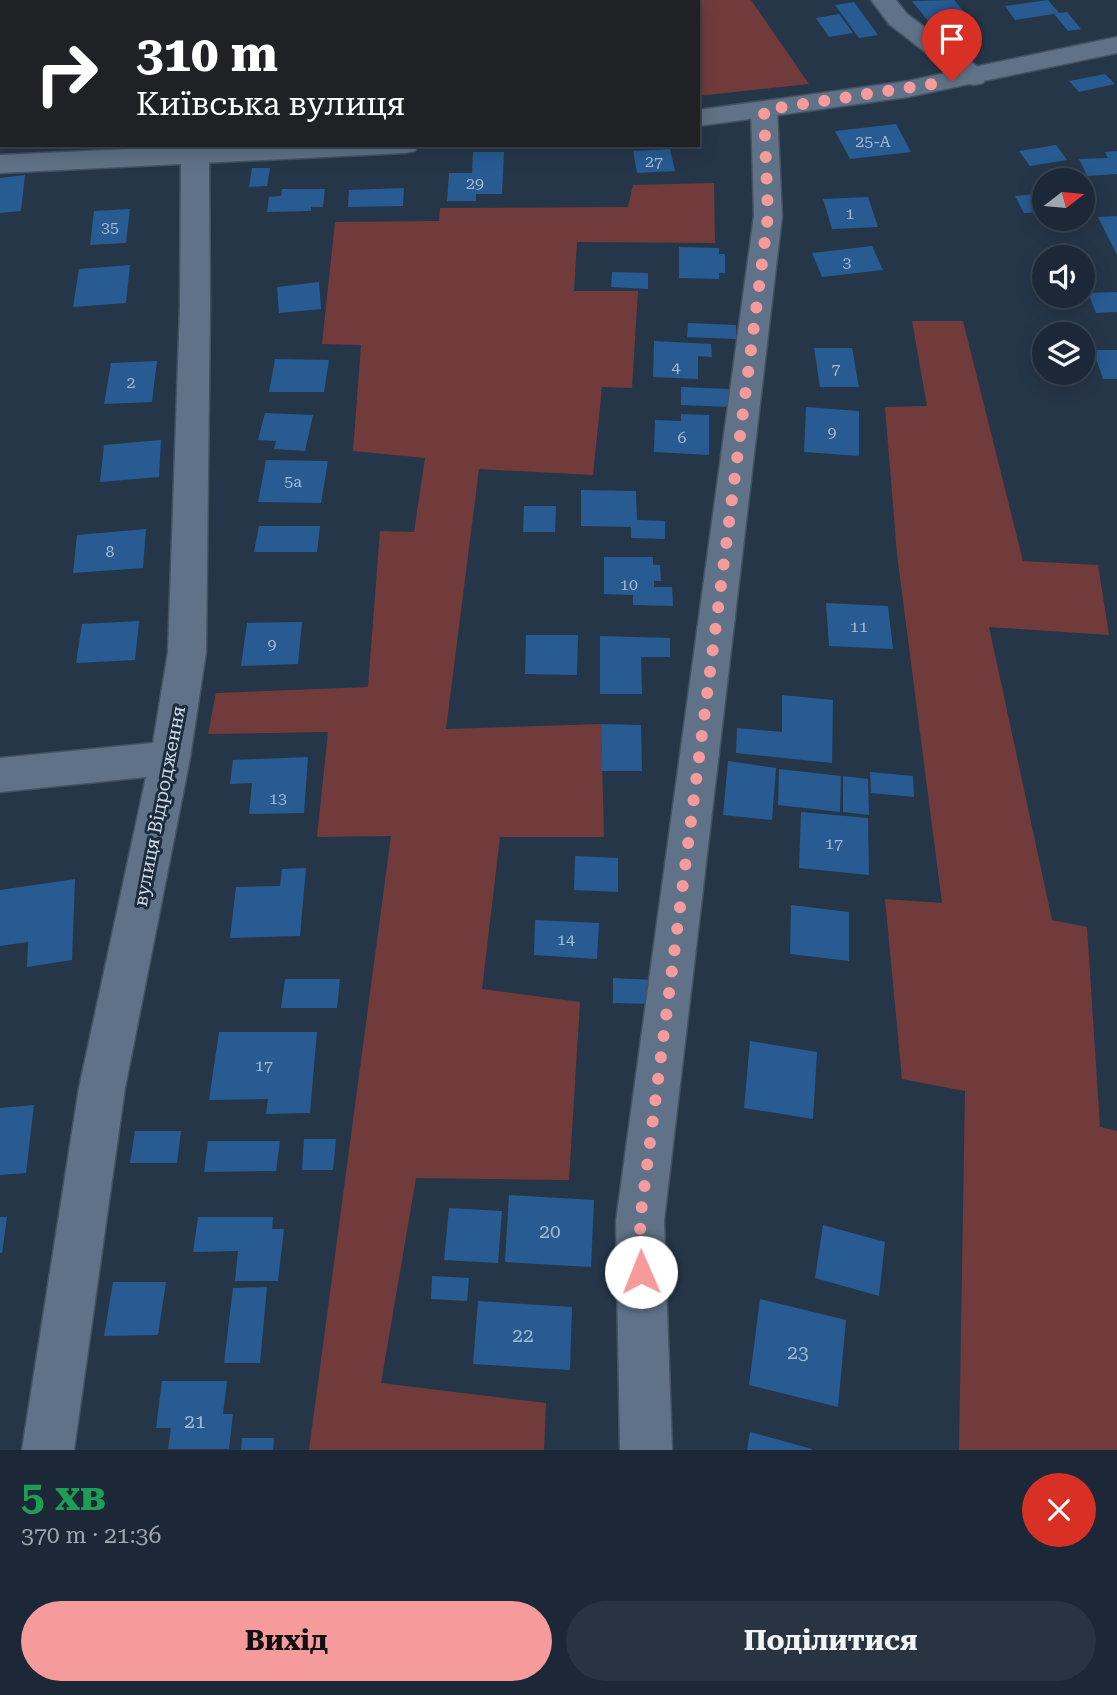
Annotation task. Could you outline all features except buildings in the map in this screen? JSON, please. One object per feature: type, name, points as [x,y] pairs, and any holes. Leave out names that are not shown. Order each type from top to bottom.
[{"type":"street","points":[[883,0],[898,19],[974,77]]},
{"type":"street","points":[[700,118],[974,77],[1117,45]]},
{"type":"street","points":[[646,1450],[640,1221],[768,216],[764,110]]},
{"type":"street","points":[[0,164],[332,147]]},
{"type":"street","name":"вулиця Відродження","points":[[48,1450],[102,1088],[170,758],[187,652],[195,306],[195,156]]},
{"type":"street","points":[[0,775],[170,758]]},
{"type":"shaded area","points":[[700,0],[751,0],[809,84],[700,96]]},
{"type":"shaded area","points":[[714,183],[715,243],[577,242],[574,291],[638,291],[632,388],[602,387],[593,475],[479,469],[446,729],[601,724],[604,837],[500,837],[482,989],[580,1002],[569,1180],[416,1178],[381,1383],[546,1403],[544,1450],[309,1450],[391,836],[317,837],[328,732],[208,734],[216,693],[368,687],[380,531],[414,532],[425,458],[353,451],[361,345],[322,344],[335,222],[439,221],[440,208],[628,207],[633,185]]},
{"type":"shaded area","points":[[912,321],[963,321],[1023,561],[1098,565],[1109,635],[989,627],[1052,920],[1087,927],[1100,1127],[1117,1131],[1117,1450],[959,1450],[965,1091],[902,1079],[885,899],[942,903],[897,554],[885,407],[927,406]]},
{"type":"route","points":[[641,1272],[640,1221],[768,216],[764,110],[952,81]]}]
